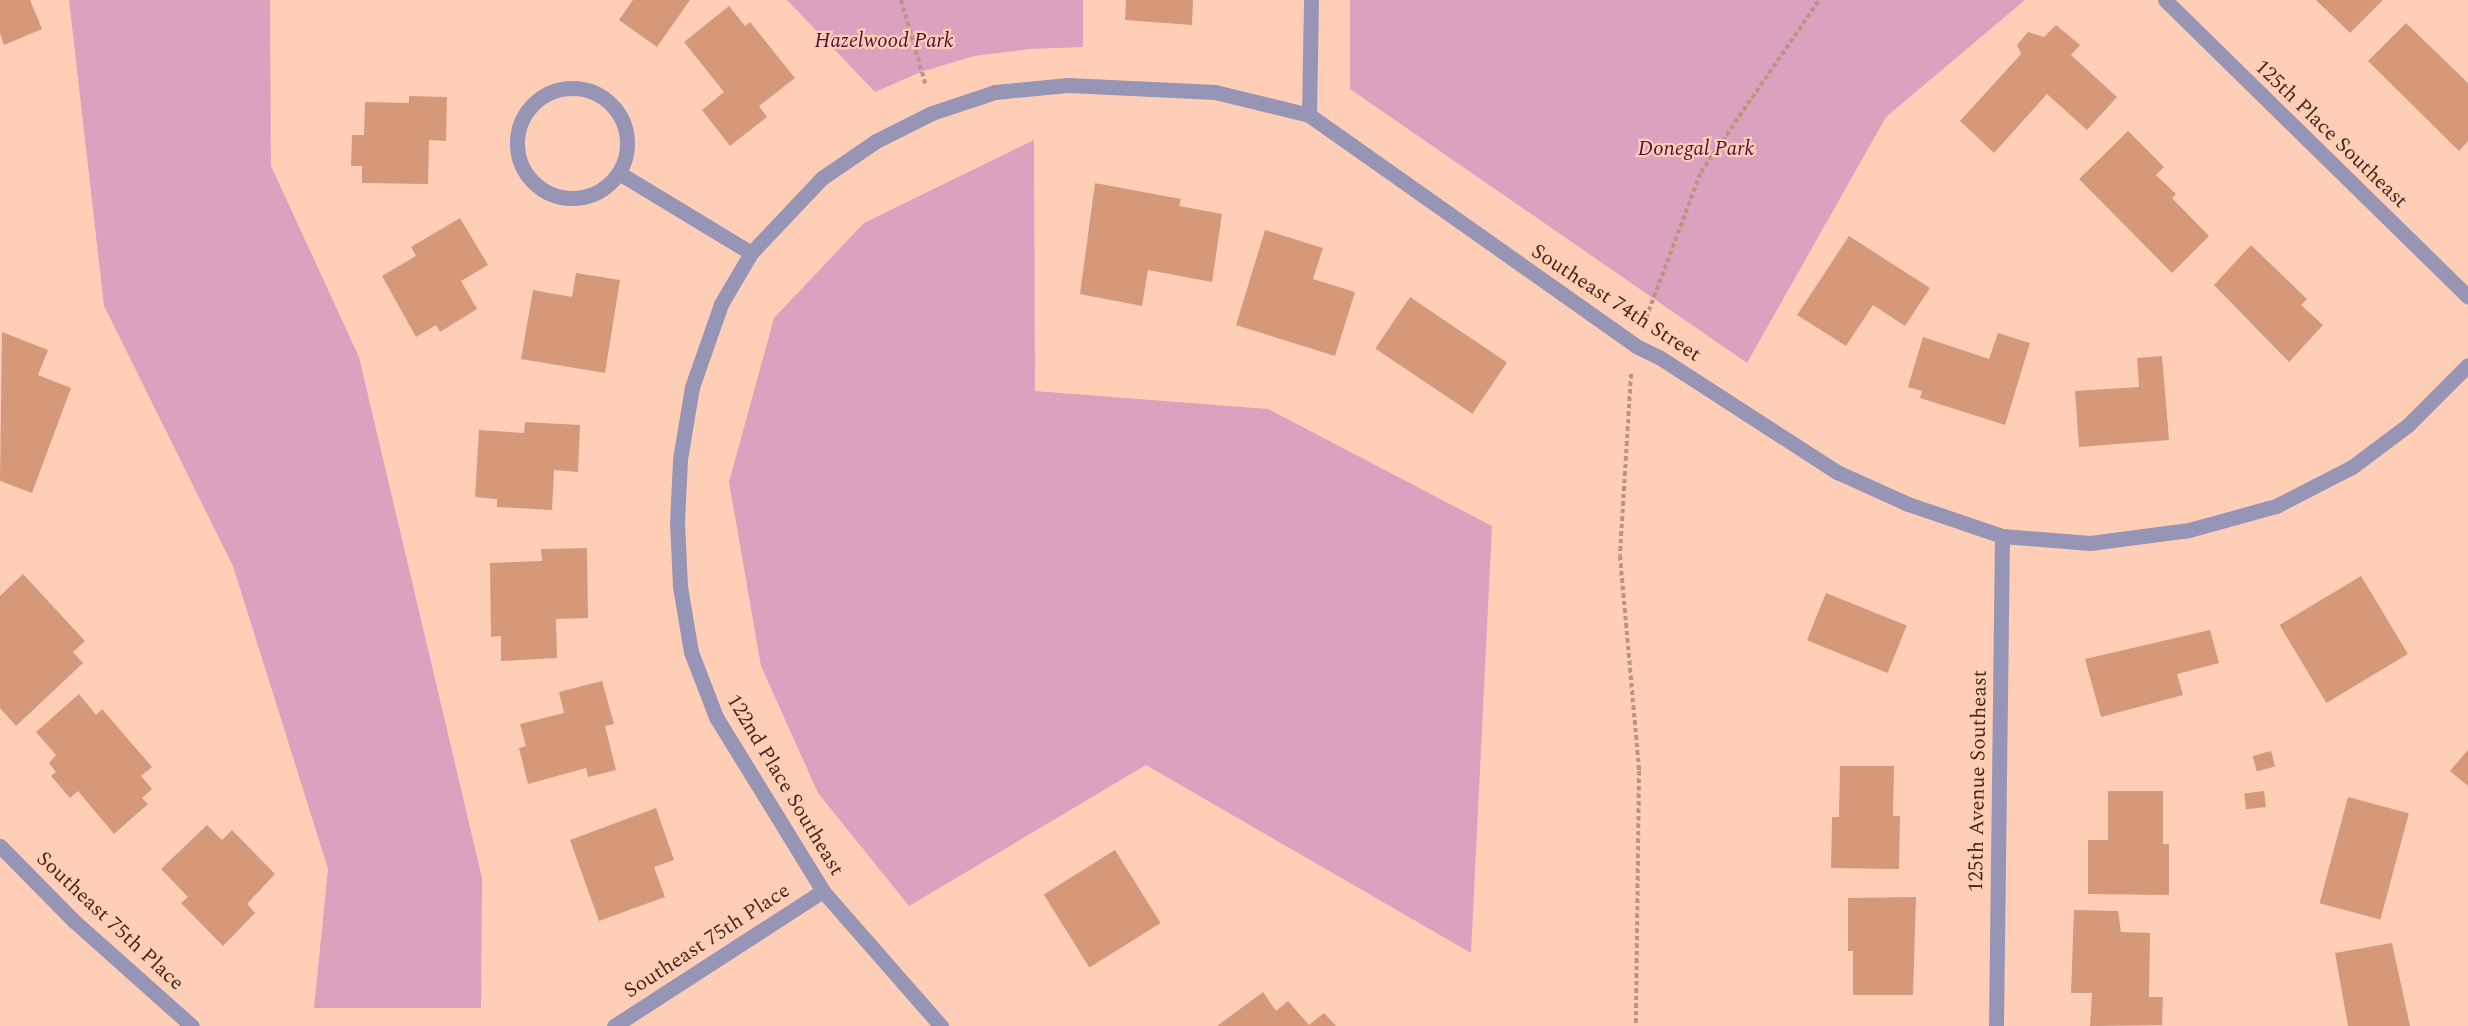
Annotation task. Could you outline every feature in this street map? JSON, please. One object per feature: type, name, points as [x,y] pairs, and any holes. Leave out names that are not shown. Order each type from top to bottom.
[{"type":"street","points":[[1309,115],[1311,0]]},
{"type":"street","name":"125th Place Southeast","points":[[2165,0],[2468,297]]},
{"type":"street","name":"Southeast 74th Street","points":[[752,253],[822,178],[876,141],[932,113],[995,92],[1068,85],[1215,92],[1309,115],[1636,346],[1659,357],[1837,472],[1908,504],[2002,536],[2090,543],[2189,530],[2276,506],[2352,468],[2408,425],[2468,365]]},
{"type":"street","points":[[568,88],[602,96],[624,123],[627,140],[619,173],[606,187],[589,196],[570,198],[550,194],[534,184],[523,169],[517,151],[518,131],[525,113],[536,100],[568,88]]},
{"type":"street","points":[[619,173],[752,253]]},
{"type":"street","name":"122nd Place Southeast","points":[[752,253],[720,304],[692,387],[680,459],[680,586],[692,652],[716,717],[823,891],[941,1026]]},
{"type":"street","name":"125th Avenue Southeast","points":[[1996,1026],[2002,536]]},
{"type":"street","name":"Southeast 75th Place","points":[[0,846],[74,921],[192,1026]]},
{"type":"street","name":"Southeast 75th Place","points":[[614,1026],[823,891]]},
{"type":"path","points":[[901,0],[913,34],[932,113]]},
{"type":"path","points":[[1636,1026],[1639,771],[1620,556],[1626,400],[1636,346],[1701,172],[1819,0]]},
{"type":"green space","points":[[69,0],[270,0],[271,166],[359,357],[482,878],[481,1008],[314,1008],[328,869],[233,566],[104,306]]},
{"type":"green space","name":"Hazelwood Park","points":[[787,0],[1083,0],[1083,47],[1029,49],[974,56],[921,72],[875,92]]},
{"type":"green space","name":"Donegal Park","points":[[1350,0],[2025,0],[1886,117],[1747,363],[1350,89]]},
{"type":"green space","points":[[1034,140],[1035,391],[1268,409],[1492,526],[1471,953],[1146,765],[909,906],[818,793],[761,666],[729,482],[774,318],[864,223]]},
{"type":"building","points":[[0,0],[30,0],[42,29],[4,45],[0,33]]},
{"type":"building","points":[[633,0],[690,0],[657,47],[619,20]]},
{"type":"building","points":[[1126,0],[1193,0],[1192,25],[1125,20]]},
{"type":"building","points":[[2316,0],[2383,0],[2350,33]]},
{"type":"building","points":[[729,6],[745,26],[750,22],[795,78],[759,106],[767,117],[730,146],[702,110],[724,92],[684,42]]},
{"type":"building","points":[[2406,23],[2468,83],[2468,141],[2459,151],[2368,61]]},
{"type":"building","points":[[2056,25],[2080,45],[2071,55],[2117,97],[2087,130],[2047,94],[1994,153],[1960,121],[2021,54],[2017,45],[2028,32],[2044,37]]},
{"type":"building","points":[[409,96],[447,97],[446,141],[429,140],[428,184],[362,183],[362,166],[351,166],[352,135],[364,135],[365,102],[409,103]]},
{"type":"building","points":[[2128,131],[2164,167],[2156,175],[2176,194],[2172,198],[2209,236],[2172,273],[2079,179]]},
{"type":"building","points":[[1095,183],[1181,199],[1179,206],[1222,214],[1212,282],[1148,270],[1142,306],[1080,294]]},
{"type":"building","points":[[460,218],[488,265],[461,281],[477,309],[440,332],[436,325],[416,337],[382,276],[416,256],[411,247]]},
{"type":"building","points":[[1265,230],[1323,248],[1313,279],[1355,292],[1335,356],[1236,325]]},
{"type":"building","points":[[1849,236],[1930,288],[1905,326],[1873,305],[1846,346],[1797,315]]},
{"type":"building","points":[[2251,245],[2307,299],[2301,305],[2323,325],[2289,362],[2214,285]]},
{"type":"building","points":[[576,273],[620,280],[605,373],[521,359],[533,290],[572,297]]},
{"type":"building","points":[[1410,297],[1507,362],[1472,414],[1375,348]]},
{"type":"building","points":[[2,332],[48,350],[38,375],[71,388],[32,493],[0,481]]},
{"type":"building","points":[[1998,333],[2030,343],[2005,425],[1920,398],[1922,391],[1908,387],[1923,337],[1989,359]]},
{"type":"building","points":[[2162,356],[2169,440],[2079,447],[2075,391],[2139,387],[2137,358]]},
{"type":"building","points":[[525,422],[580,425],[578,472],[554,470],[552,510],[497,507],[497,499],[475,497],[479,430],[524,433]]},
{"type":"building","points":[[587,548],[588,618],[556,619],[557,658],[501,661],[501,636],[491,637],[490,563],[542,561],[541,549]]},
{"type":"building","points":[[23,574],[85,641],[73,652],[83,663],[16,726],[0,708],[0,596]]},
{"type":"building","points":[[2361,576],[2408,654],[2326,703],[2280,625]]},
{"type":"building","points":[[1826,593],[1907,626],[1888,673],[1807,640]]},
{"type":"building","points":[[2210,630],[2219,663],[2177,674],[2183,695],[2101,717],[2085,659]]},
{"type":"building","points":[[602,681],[614,724],[605,726],[616,770],[588,777],[586,768],[528,784],[519,748],[526,746],[520,724],[564,713],[559,692]]},
{"type":"building","points":[[79,694],[96,715],[102,709],[152,767],[141,776],[152,789],[142,798],[148,804],[114,834],[78,791],[70,798],[51,776],[56,772],[49,763],[56,755],[36,732]]},
{"type":"building","points":[[2468,750],[2468,786],[2450,771]]},
{"type":"building","points":[[2271,751],[2275,766],[2257,771],[2253,756]]},
{"type":"building","points":[[1840,766],[1894,766],[1893,816],[1900,816],[1899,869],[1831,868],[1832,817],[1839,817]]},
{"type":"building","points":[[2108,791],[2163,791],[2163,844],[2169,844],[2169,895],[2088,894],[2088,840],[2108,840]]},
{"type":"building","points":[[2264,791],[2266,807],[2246,809],[2244,793]]},
{"type":"building","points":[[2348,797],[2409,813],[2380,920],[2320,903]]},
{"type":"building","points":[[656,808],[674,860],[654,867],[665,897],[599,921],[570,840]]},
{"type":"building","points":[[207,825],[222,840],[232,830],[275,874],[247,904],[255,913],[223,946],[181,903],[188,897],[161,869]]},
{"type":"building","points":[[1115,850],[1161,923],[1089,967],[1044,895]]},
{"type":"building","points":[[1916,897],[1913,995],[1853,995],[1853,951],[1848,951],[1848,898]]},
{"type":"building","points":[[2074,910],[2118,911],[2121,932],[2150,933],[2149,997],[2163,997],[2162,1025],[2090,1026],[2092,993],[2071,993]]},
{"type":"building","points":[[2392,943],[2410,1026],[2348,1026],[2335,953]]},
{"type":"building","points":[[1263,992],[1276,1011],[1288,1001],[1309,1025],[1324,1013],[1336,1026],[1217,1026]]}]
